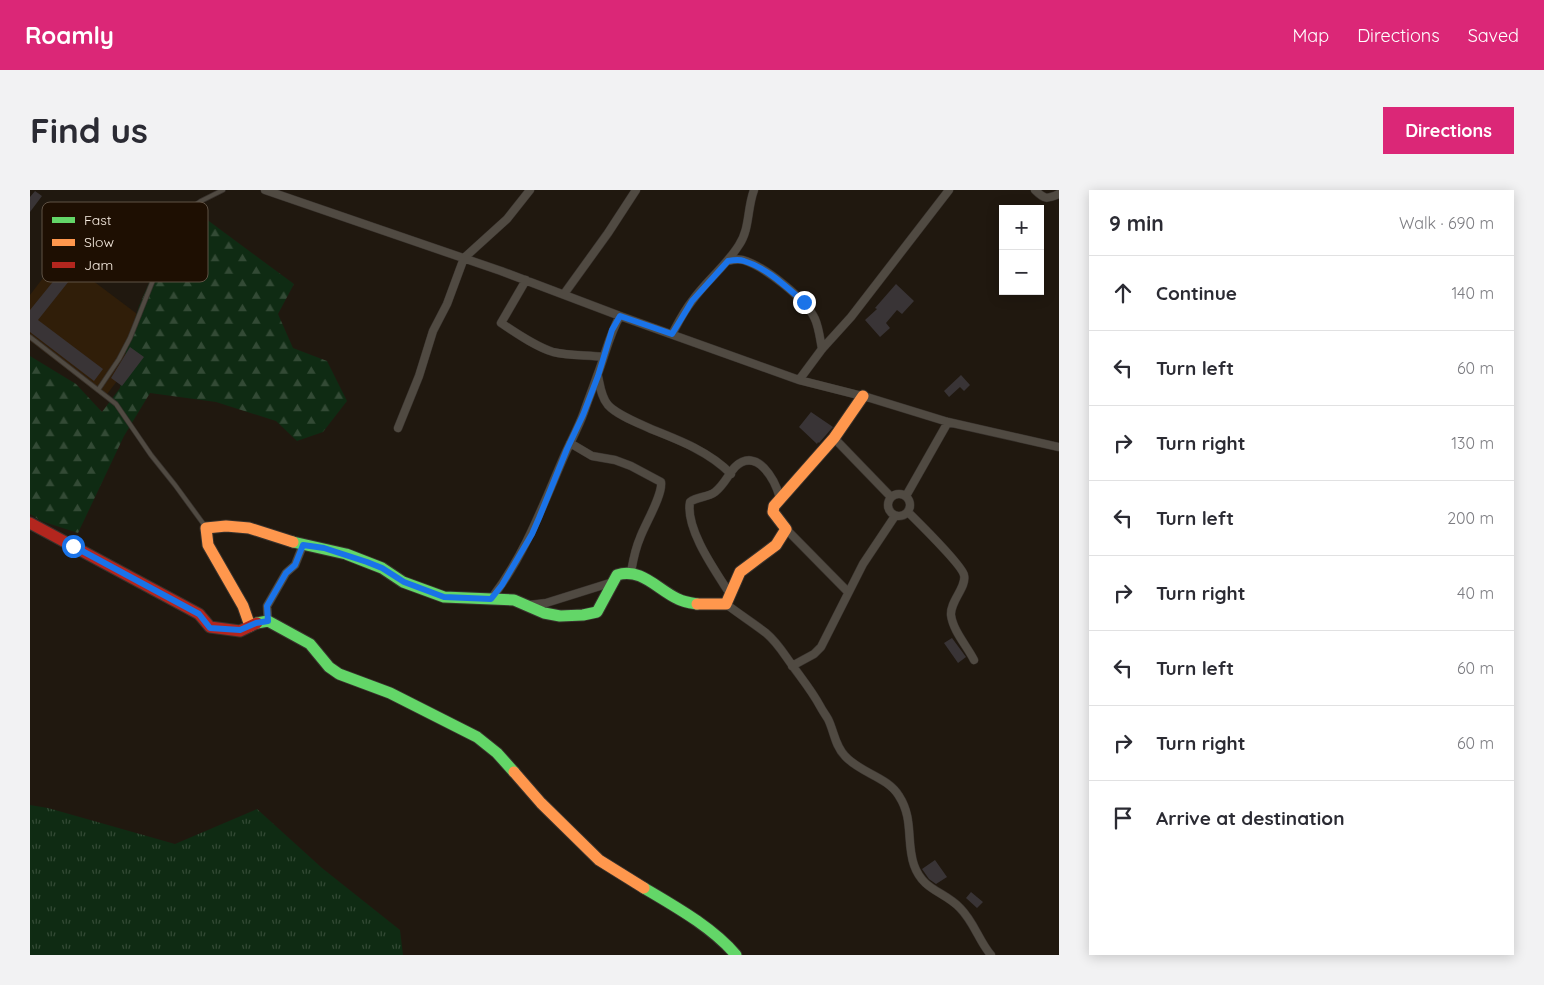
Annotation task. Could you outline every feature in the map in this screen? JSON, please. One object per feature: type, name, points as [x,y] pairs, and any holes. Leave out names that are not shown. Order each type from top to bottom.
[{"type":"street","points":[[265,190],[526,280],[799,380],[863,396],[948,422],[1059,447]]},
{"type":"street","points":[[398,428],[419,376],[433,331],[447,304],[464,258],[507,219],[530,190]]},
{"type":"street","points":[[564,294],[636,190]]},
{"type":"street","points":[[672,334],[692,301],[728,261],[740,244],[754,190]]},
{"type":"street","points":[[799,380],[822,349],[851,317],[949,190]]},
{"type":"street","points":[[1036,190],[1042,197],[1046,198],[1059,194]]},
{"type":"street","points":[[728,261],[742,260],[763,270],[804,302],[815,318],[822,349]]},
{"type":"street","points":[[526,280],[501,323],[524,338],[550,351],[603,357]]},
{"type":"street","points":[[491,599],[502,585],[532,534],[583,415],[598,376],[612,330],[620,316]]},
{"type":"street","points":[[598,376],[603,396],[607,404],[615,410],[714,460],[731,474]]},
{"type":"street","points":[[848,592],[786,529],[773,512],[774,506],[780,498],[834,438],[863,396]]},
{"type":"street","points":[[906,496],[948,422]]},
{"type":"street","points":[[834,438],[891,497]]},
{"type":"street","points":[[570,443],[592,456],[615,460],[631,466],[661,482],[662,487],[637,546],[630,572]]},
{"type":"street","points":[[780,498],[774,482],[765,469],[756,462],[744,462],[734,468],[731,474],[712,494],[690,502],[691,519],[699,542],[728,599],[767,633],[779,646],[803,680],[828,719],[836,743],[844,755],[858,768],[891,786],[896,791],[905,807],[909,820],[914,867],[930,889],[950,898],[965,914],[972,922],[991,955]]},
{"type":"street","points":[[900,494],[906,496],[910,500],[908,512],[901,517],[895,516],[890,512],[888,503],[891,497],[900,494]]},
{"type":"street","points":[[908,512],[952,558],[964,574],[964,580],[954,602],[951,615],[958,632],[974,660]]},
{"type":"street","points":[[792,666],[814,654],[821,647],[848,592],[895,516]]},
{"type":"street","points":[[30,523],[199,614],[210,628],[240,630],[256,623],[268,621],[310,644],[329,667],[339,674],[390,693],[477,736],[497,753],[541,803],[599,860],[668,902],[706,928],[736,955]]},
{"type":"street","points":[[250,626],[243,606],[208,545],[206,528],[226,526],[249,528],[303,545],[324,548],[367,562],[382,568],[404,582],[444,597],[514,600],[544,613],[560,616],[597,612],[620,573],[630,572],[644,577],[660,589],[692,604],[728,599]]},
{"type":"street","points":[[728,599],[740,572],[776,545],[786,529]]},
{"type":"street","points":[[268,621],[267,606],[286,573],[295,565],[303,545]]},
{"type":"street","points":[[527,605],[546,603],[613,582]]},
{"type":"lane","points":[[201,202],[223,190]]},
{"type":"lane","points":[[98,390],[119,359],[130,338],[152,282]]},
{"type":"lane","points":[[30,337],[116,404],[151,455],[175,484],[206,528]]},
{"type":"shaded area","points":[[42,279],[42,282],[95,282],[157,329],[104,398],[30,341],[30,295]]},
{"type":"green space","points":[[208,220],[294,284],[278,314],[293,348],[327,361],[347,401],[323,432],[297,441],[276,421],[216,402],[150,393],[124,436],[78,533],[41,521],[30,514],[30,356],[76,384],[102,412],[120,388],[127,344],[139,306],[149,282],[208,282]]},
{"type":"green space","points":[[30,805],[48,808],[175,844],[257,809],[322,868],[400,930],[403,955],[30,955]]},
{"type":"building","points":[[35,191],[42,196],[30,212],[30,197]]},
{"type":"building","points":[[53,282],[68,282],[38,320],[103,369],[94,381],[30,332],[30,310]]},
{"type":"building","points":[[896,284],[914,301],[902,314],[897,310],[886,323],[890,328],[880,337],[865,320],[877,309],[875,308]]},
{"type":"building","points":[[130,347],[144,357],[122,386],[111,378]]},
{"type":"building","points":[[961,375],[970,385],[964,391],[960,387],[949,397],[944,391]]},
{"type":"building","points":[[811,412],[833,427],[817,444],[799,427]]},
{"type":"building","points":[[952,638],[966,657],[958,663],[944,643]]},
{"type":"building","points":[[935,860],[947,877],[936,884],[929,879],[922,869]]},
{"type":"building","points":[[971,892],[983,902],[977,908],[966,898]]},
{"type":"traffic: fast","points":[[293,542],[346,554],[382,568],[403,582],[444,597],[514,600],[544,613],[560,616],[597,612],[617,575],[626,573],[642,577],[678,599],[697,604]]},
{"type":"traffic: fast","points":[[257,623],[268,621],[310,644],[329,667],[339,674],[390,693],[477,737],[497,753],[514,772]]},
{"type":"traffic: fast","points":[[644,888],[681,910],[716,935],[736,955]]},
{"type":"traffic: slow","points":[[697,604],[726,604],[740,572],[776,545],[786,529],[773,512],[774,506],[834,438],[863,396]]},
{"type":"traffic: slow","points":[[250,626],[243,606],[208,545],[206,528],[226,526],[249,528],[293,542]]},
{"type":"traffic: slow","points":[[514,772],[541,803],[599,860],[644,888]]},
{"type":"traffic: jam","points":[[30,523],[199,614],[210,627],[240,631],[257,623]]},
{"type":"route","points":[[73,546],[199,614],[210,628],[240,630],[256,623],[268,621],[267,606],[286,573],[295,565],[303,545],[346,554],[382,568],[421,590],[444,597],[491,599],[502,585],[532,534],[583,415],[598,376],[612,330],[620,316],[672,334],[692,301],[728,261],[742,260],[763,270],[804,302]]}]
